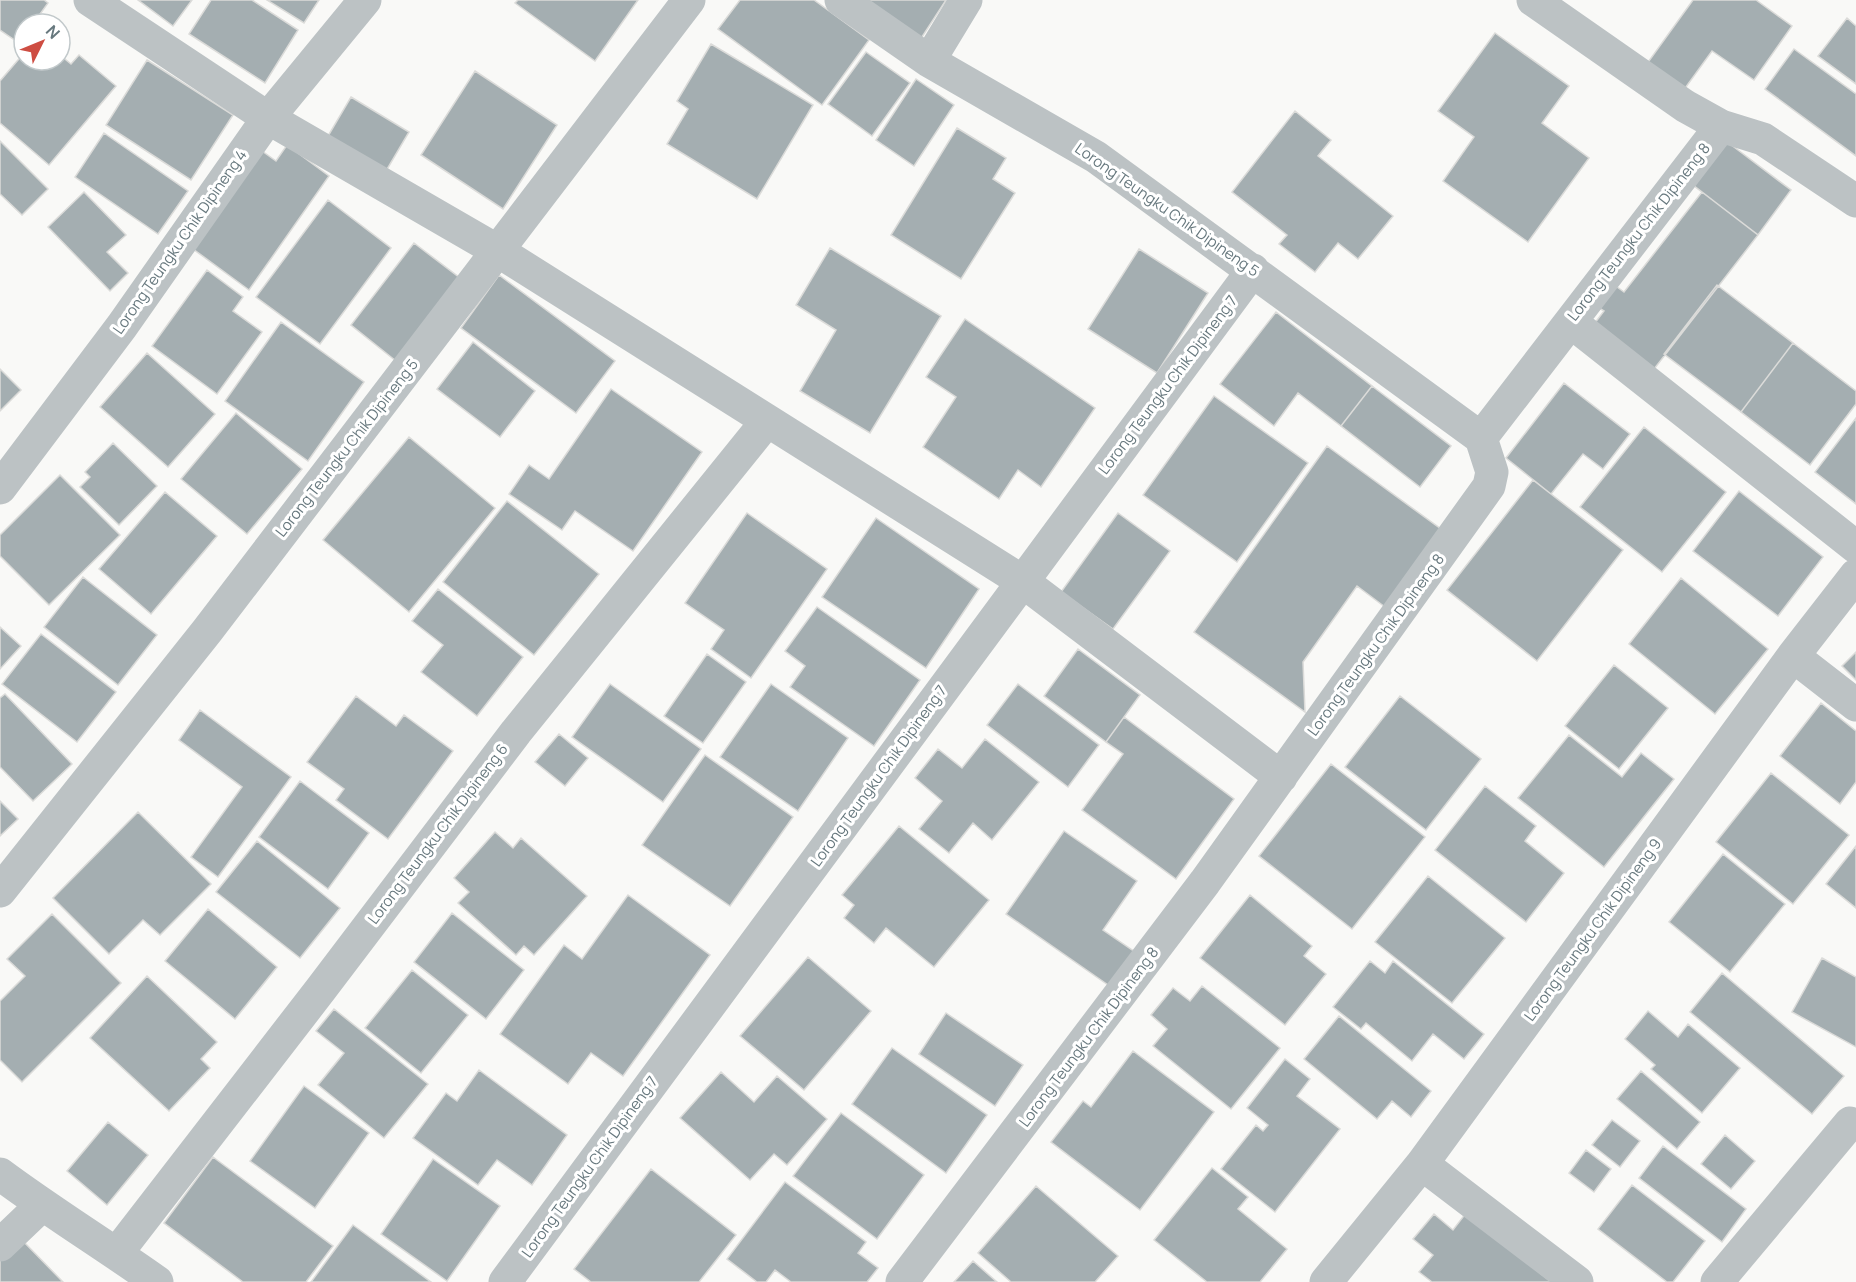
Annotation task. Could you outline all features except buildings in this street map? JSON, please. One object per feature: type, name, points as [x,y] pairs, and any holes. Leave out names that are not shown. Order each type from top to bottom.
[{"type":"street","points":[[90,0],[268,118],[498,251],[1022,581],[1281,777]]},
{"type":"street","name":"Lorong Teungku Chik Dipineng 4","points":[[0,488],[122,326],[268,118],[365,0]]},
{"type":"street","name":"Lorong Teungku Chik Dipineng 5","points":[[841,0],[929,61],[1096,157],[1481,438]]},
{"type":"street","points":[[929,61],[966,0]]},
{"type":"street","points":[[1533,0],[1685,106],[1721,126],[1763,139],[1856,201]]},
{"type":"street","name":"Lorong Teungku Chik Dipineng 5","points":[[0,891],[207,631],[686,1]]},
{"type":"street","name":"Lorong Teungku Chik Dipineng 8","points":[[902,1282],[1198,892],[1489,486],[1492,472],[1481,438],[1721,126]]},
{"type":"street","name":"Lorong Teungku Chik Dipineng 7","points":[[505,1282],[1253,270]]},
{"type":"street","points":[[1571,322],[1856,546]]},
{"type":"street","name":"Lorong Teungku Chik Dipineng 6","points":[[117,1253],[516,732],[767,421]]},
{"type":"street","name":"Lorong Teungku Chik Dipineng 9","points":[[1326,1282],[1422,1164],[1792,656],[1856,575]]},
{"type":"street","points":[[1792,656],[1856,705]]},
{"type":"street","points":[[1717,1282],[1850,1123]]},
{"type":"street","points":[[1422,1164],[1576,1282]]},
{"type":"street","points":[[0,1174],[157,1282]]},
{"type":"street","points":[[0,1245],[42,1205]]}]
